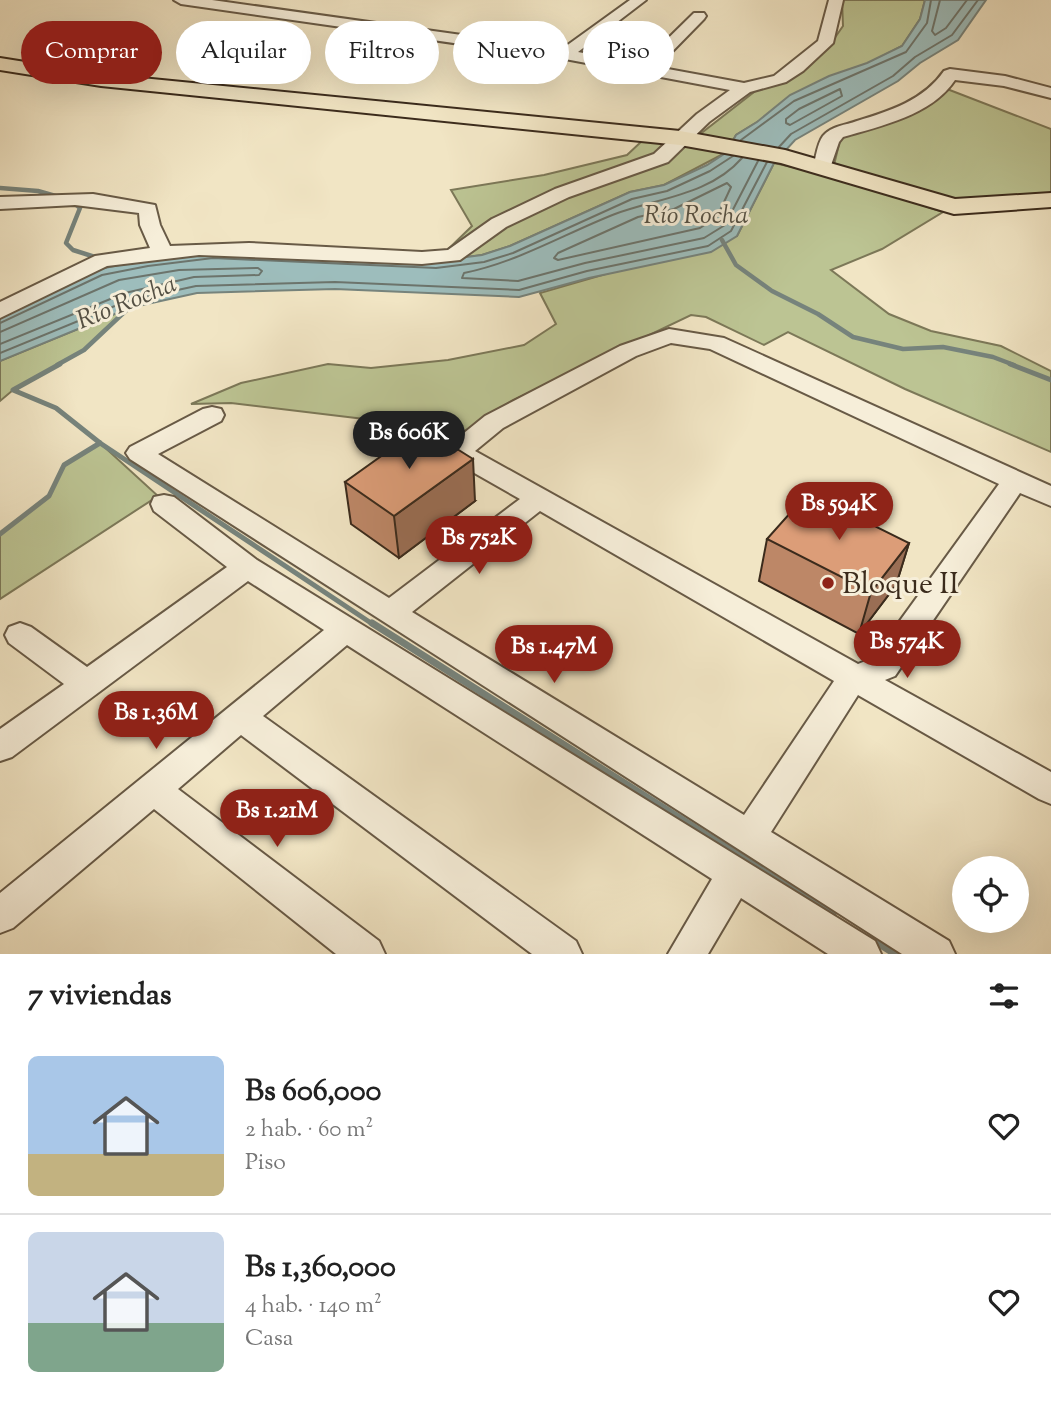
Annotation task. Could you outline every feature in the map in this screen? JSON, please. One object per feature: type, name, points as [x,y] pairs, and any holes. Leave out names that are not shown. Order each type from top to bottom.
[{"type":"main road","points":[[0,64],[101,79],[680,138],[785,157],[954,207],[1051,200]]},
{"type":"street","points":[[181,0],[226,3],[453,37]]},
{"type":"street","points":[[569,51],[639,0]]},
{"type":"street","points":[[0,311],[102,260],[199,249],[422,258],[453,256],[499,223],[562,193],[662,158],[680,138],[744,88],[780,79],[813,55],[825,43],[836,0]]},
{"type":"street","points":[[674,41],[699,16]]},
{"type":"street","points":[[674,74],[744,88]]},
{"type":"street","points":[[822,167],[830,139],[837,133],[897,115],[946,84],[950,74],[1005,81],[1051,93]]},
{"type":"street","points":[[0,203],[41,200],[123,202],[148,209],[150,225],[163,253]]},
{"type":"street","points":[[1051,498],[716,343],[669,336],[628,351],[494,422],[457,452],[1051,789]]},
{"type":"street","points":[[212,415],[139,453],[936,954]]},
{"type":"street","points":[[748,838],[850,680],[884,667],[1015,481]]},
{"type":"street","points":[[390,613],[538,499]]},
{"type":"street","points":[[164,504],[247,567],[862,954]]},
{"type":"street","points":[[0,747],[247,567]]},
{"type":"street","points":[[0,915],[346,629]]},
{"type":"street","points":[[20,635],[87,684]]},
{"type":"street","points":[[240,717],[563,954]]},
{"type":"street","points":[[153,789],[366,954]]},
{"type":"street","points":[[687,954],[735,875]]},
{"type":"green space","points":[[842,0],[925,0],[920,19],[902,46],[757,122],[736,135],[732,142],[699,135],[795,60],[827,49],[843,26]]},
{"type":"green space","points":[[947,89],[1051,129],[1051,193],[964,201],[943,199],[834,165],[841,136]]},
{"type":"green space","points":[[643,140],[727,152],[664,185],[630,192],[510,246],[482,255],[436,261],[472,226],[451,190],[544,175],[627,155]]},
{"type":"green space","points":[[774,163],[833,176],[943,212],[882,249],[831,270],[889,314],[931,331],[1001,346],[1051,371],[1051,452],[905,389],[788,332],[764,345],[706,317],[691,315],[513,400],[439,448],[381,421],[231,403],[191,404],[241,383],[328,364],[371,368],[448,360],[524,345],[556,324],[540,293],[737,236]]},
{"type":"green space","points":[[129,308],[84,350],[13,390],[0,401],[0,361]]},
{"type":"green space","points":[[100,443],[158,496],[0,599],[0,534],[49,496],[64,465]]},
{"type":"water","name":"Río Rocha","points":[[925,0],[986,0],[958,40],[920,63],[898,81],[795,140],[774,163],[737,236],[711,252],[589,278],[519,297],[335,289],[197,293],[129,308],[0,361],[0,317],[100,269],[147,259],[213,251],[436,261],[482,255],[510,246],[630,192],[664,185],[707,165],[727,152],[736,135],[790,95],[902,46],[920,19]]},
{"type":"building","points":[[422,427],[473,459],[394,516],[345,482]]},
{"type":"building","points":[[808,493],[909,543],[871,592],[767,539]]},
{"type":"waterway","points":[[0,188],[38,191],[59,197]]},
{"type":"waterway","points":[[75,204],[80,208],[66,243],[73,250],[98,258]]},
{"type":"waterway","points":[[722,240],[736,265],[772,291],[818,314],[853,337],[903,349],[943,347],[993,357],[1014,365]]},
{"type":"waterway","points":[[57,365],[84,350],[134,303]]},
{"type":"waterway","points":[[60,364],[13,390],[56,408],[100,443]]},
{"type":"waterway","points":[[1010,364],[1051,380]]},
{"type":"waterway","points":[[0,534],[49,496],[64,465],[100,443]]},
{"type":"waterway","points":[[100,443],[374,625]]},
{"type":"waterway","points":[[372,623],[833,915]]},
{"type":"waterway","points":[[871,939],[895,954]]},
{"type":"place","name":"Bloque II","points":[[828,583]]}]
